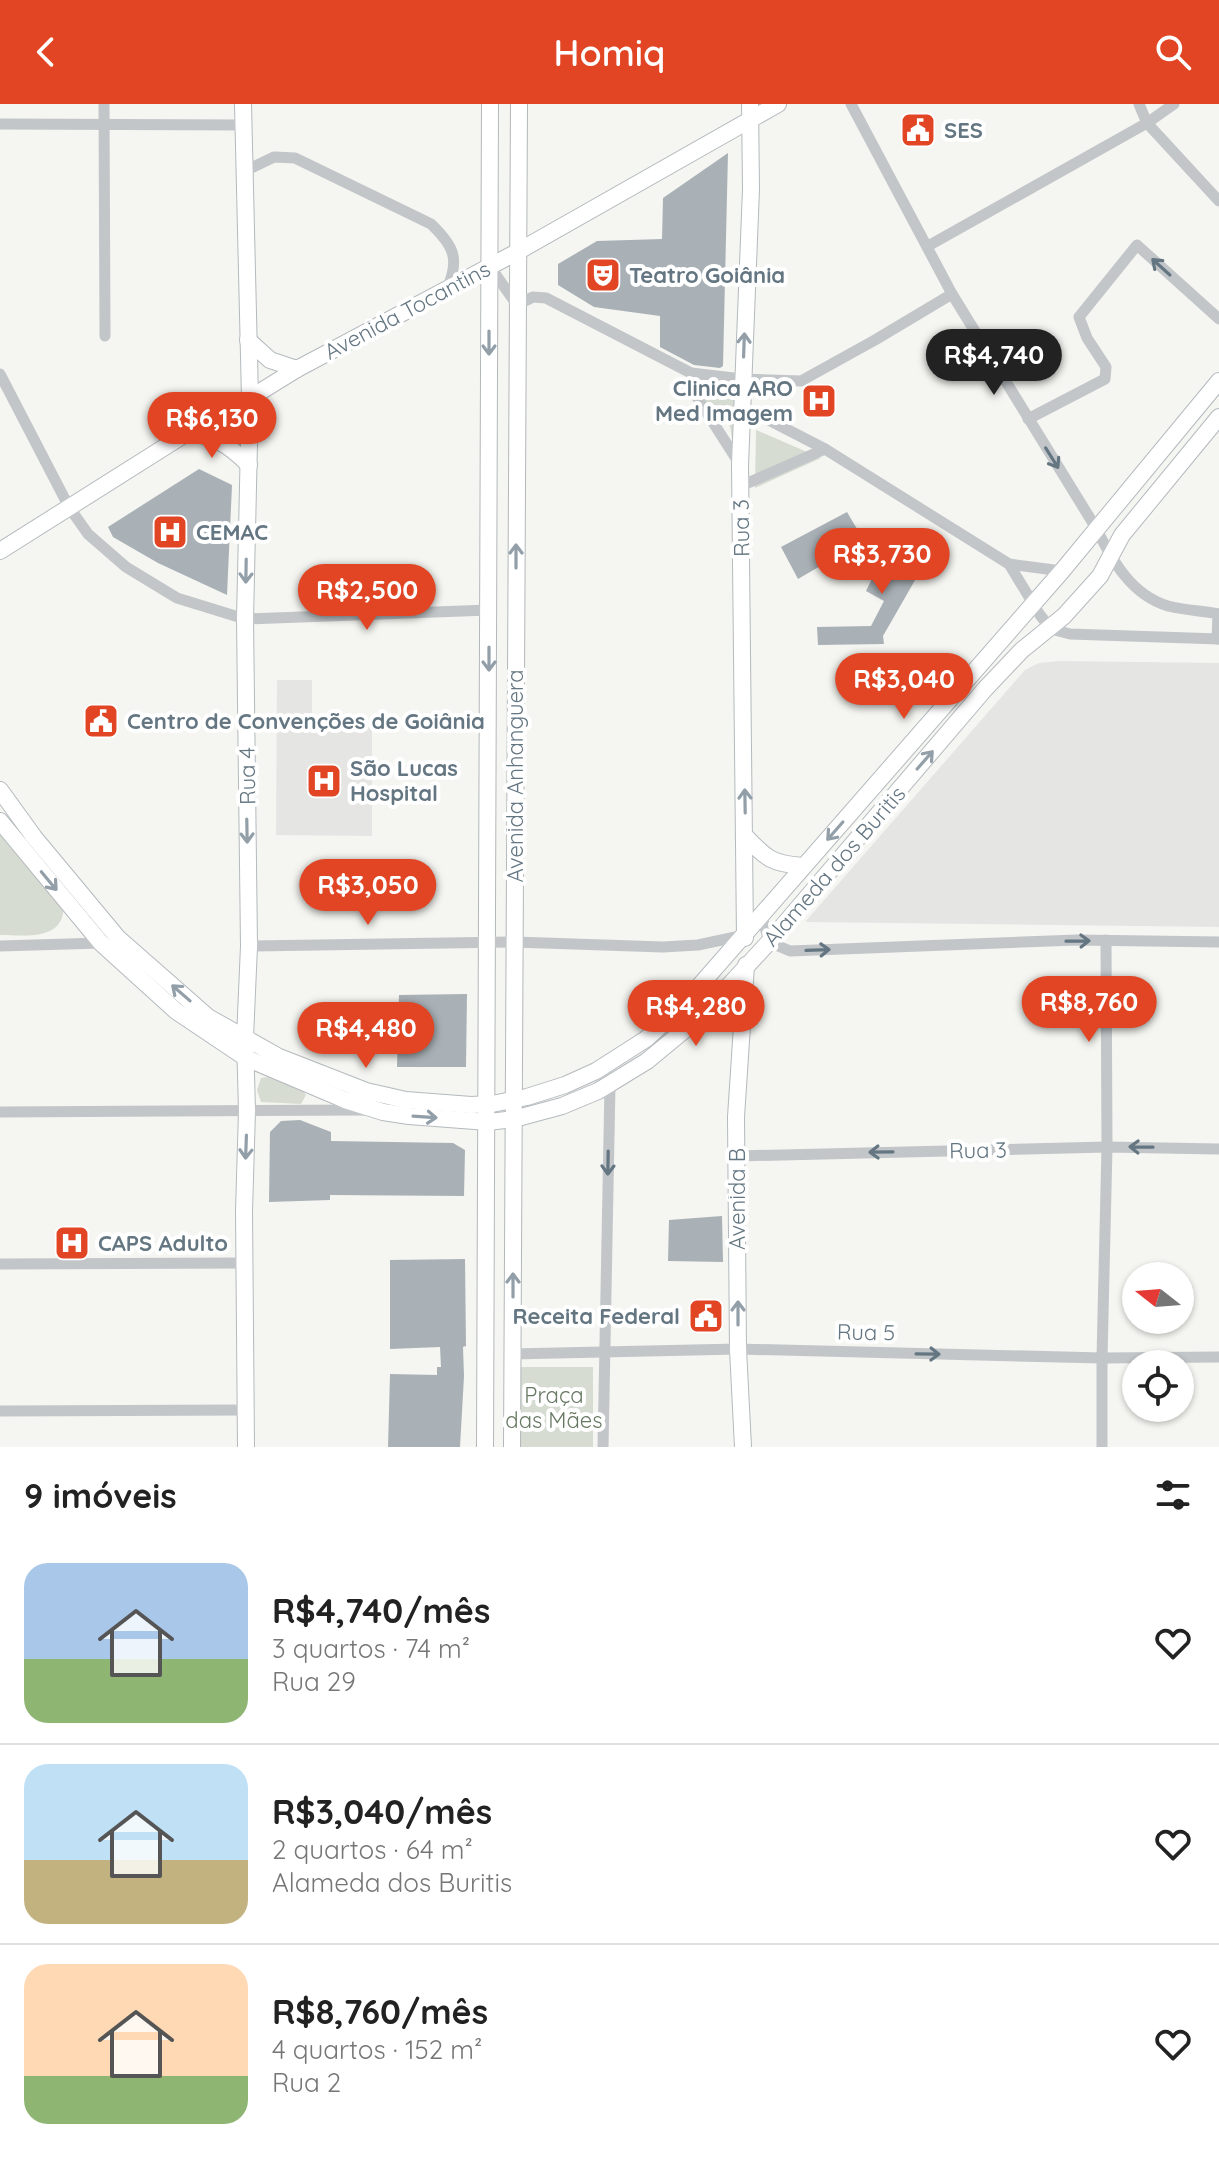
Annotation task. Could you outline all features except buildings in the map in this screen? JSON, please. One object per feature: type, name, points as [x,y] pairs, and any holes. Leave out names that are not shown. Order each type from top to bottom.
[{"type":"main road","name":"Rua 4","points":[[243,104],[250,398],[245,619],[249,946],[245,1038],[246,1447]]},
{"type":"main road","name":"Avenida Anhanguera","points":[[485,1447],[490,104]]},
{"type":"main road","name":"Avenida Anhanguera","points":[[512,1447],[519,104]]},
{"type":"main road","name":"Avenida Tocantins","points":[[0,551],[187,432],[297,369],[517,252],[750,112],[778,104]]},
{"type":"main road","name":"Rua 3","points":[[746,951],[740,465],[751,189],[750,112]]},
{"type":"main road","points":[[248,340],[270,360],[297,369]]},
{"type":"main road","name":"Alameda dos Buritis","points":[[488,1113],[514,1119],[586,1097],[661,1051],[699,1018],[746,951],[762,916],[1062,571],[1219,381]]},
{"type":"main road","name":"Alameda dos Buritis","points":[[488,1113],[514,1100],[579,1080],[615,1060],[646,1039],[746,951],[769,942],[1005,668],[1022,650],[1051,629],[1100,576],[1122,535],[1219,417]]},
{"type":"main road","points":[[187,432],[211,436],[232,448],[249,465]]},
{"type":"main road","points":[[0,790],[34,837],[118,938],[208,1017],[279,1057],[375,1094],[488,1113]]},
{"type":"main road","points":[[0,821],[101,943],[176,1011],[246,1058],[374,1110],[409,1116],[488,1113]]},
{"type":"main road","points":[[745,836],[764,856],[804,866]]},
{"type":"main road","name":"Avenida B","points":[[743,1447],[738,1349],[736,1117],[746,951]]},
{"type":"street","points":[[104,104],[105,336]]},
{"type":"street","points":[[851,104],[952,294],[1111,557],[1145,595],[1168,606],[1219,614],[1218,639],[1070,634],[1051,629],[1009,564]]},
{"type":"street","points":[[1139,104],[1147,123],[1219,201]]},
{"type":"street","points":[[928,246],[1147,123],[1174,104]]},
{"type":"street","points":[[0,124],[243,125]]},
{"type":"street","points":[[243,172],[274,157],[295,158],[431,224],[447,239],[455,259],[447,289]]},
{"type":"street","points":[[1028,419],[1105,379],[1106,367],[1087,338],[1079,317],[1137,245],[1219,319]]},
{"type":"street","points":[[489,265],[517,305],[533,297],[546,298],[691,373],[742,379],[801,381],[952,294]]},
{"type":"street","points":[[691,373],[698,399],[740,465]]},
{"type":"street","points":[[0,374],[69,507],[88,534],[126,567],[177,598],[245,619],[489,610]]},
{"type":"street","points":[[741,416],[759,415],[825,449],[1009,564],[1062,571]]},
{"type":"street","points":[[741,486],[825,449]]},
{"type":"street","points":[[762,916],[769,942],[790,951],[1106,940],[1219,942]]},
{"type":"street","points":[[1102,1447],[1107,1147],[1106,940]]},
{"type":"street","points":[[249,946],[514,942],[663,947],[698,945],[746,951]]},
{"type":"street","points":[[0,946],[101,943]]},
{"type":"street","points":[[603,1447],[610,1085]]},
{"type":"street","points":[[0,1112],[374,1110]]},
{"type":"street","name":"Rua 3","points":[[737,1156],[1107,1147],[1219,1149]]},
{"type":"street","points":[[0,1264],[245,1263]]},
{"type":"street","name":"Rua 5","points":[[512,1354],[738,1349],[1102,1358],[1219,1357]]},
{"type":"street","points":[[0,1411],[246,1410]]},
{"type":"shaded area","points":[[1039,663],[1219,663],[1219,927],[805,922],[1025,670]]},
{"type":"shaded area","name":"São Lucas Hospital","points":[[277,680],[312,680],[312,727],[372,727],[372,836],[276,835]]},
{"type":"green space","points":[[721,382],[731,386],[736,395],[735,447],[728,423],[705,401],[710,388]]},
{"type":"green space","points":[[756,430],[821,458],[755,488]]},
{"type":"green space","points":[[0,834],[64,907],[61,920],[50,931],[34,935],[0,935]]},
{"type":"green space","points":[[268,1077],[303,1091],[306,1095],[301,1104],[261,1102],[257,1090],[261,1078]]},
{"type":"green space","name":"Praça das Mães","points":[[515,1367],[593,1367],[593,1447],[515,1447]]},
{"type":"place","name":"SES","points":[[918,130]]},
{"type":"place","name":"Teatro Goiânia","points":[[603,275]]},
{"type":"place","name":"Clinica ARO Med Imagem","points":[[819,401]]},
{"type":"place","name":"CEMAC","points":[[170,532]]},
{"type":"place","name":"Centro de Convenções de Goiânia","points":[[101,721]]},
{"type":"place","name":"São Lucas Hospital","points":[[324,781]]},
{"type":"place","name":"CAPS Adulto","points":[[72,1243]]},
{"type":"place","name":"Receita Federal","points":[[706,1316]]}]
